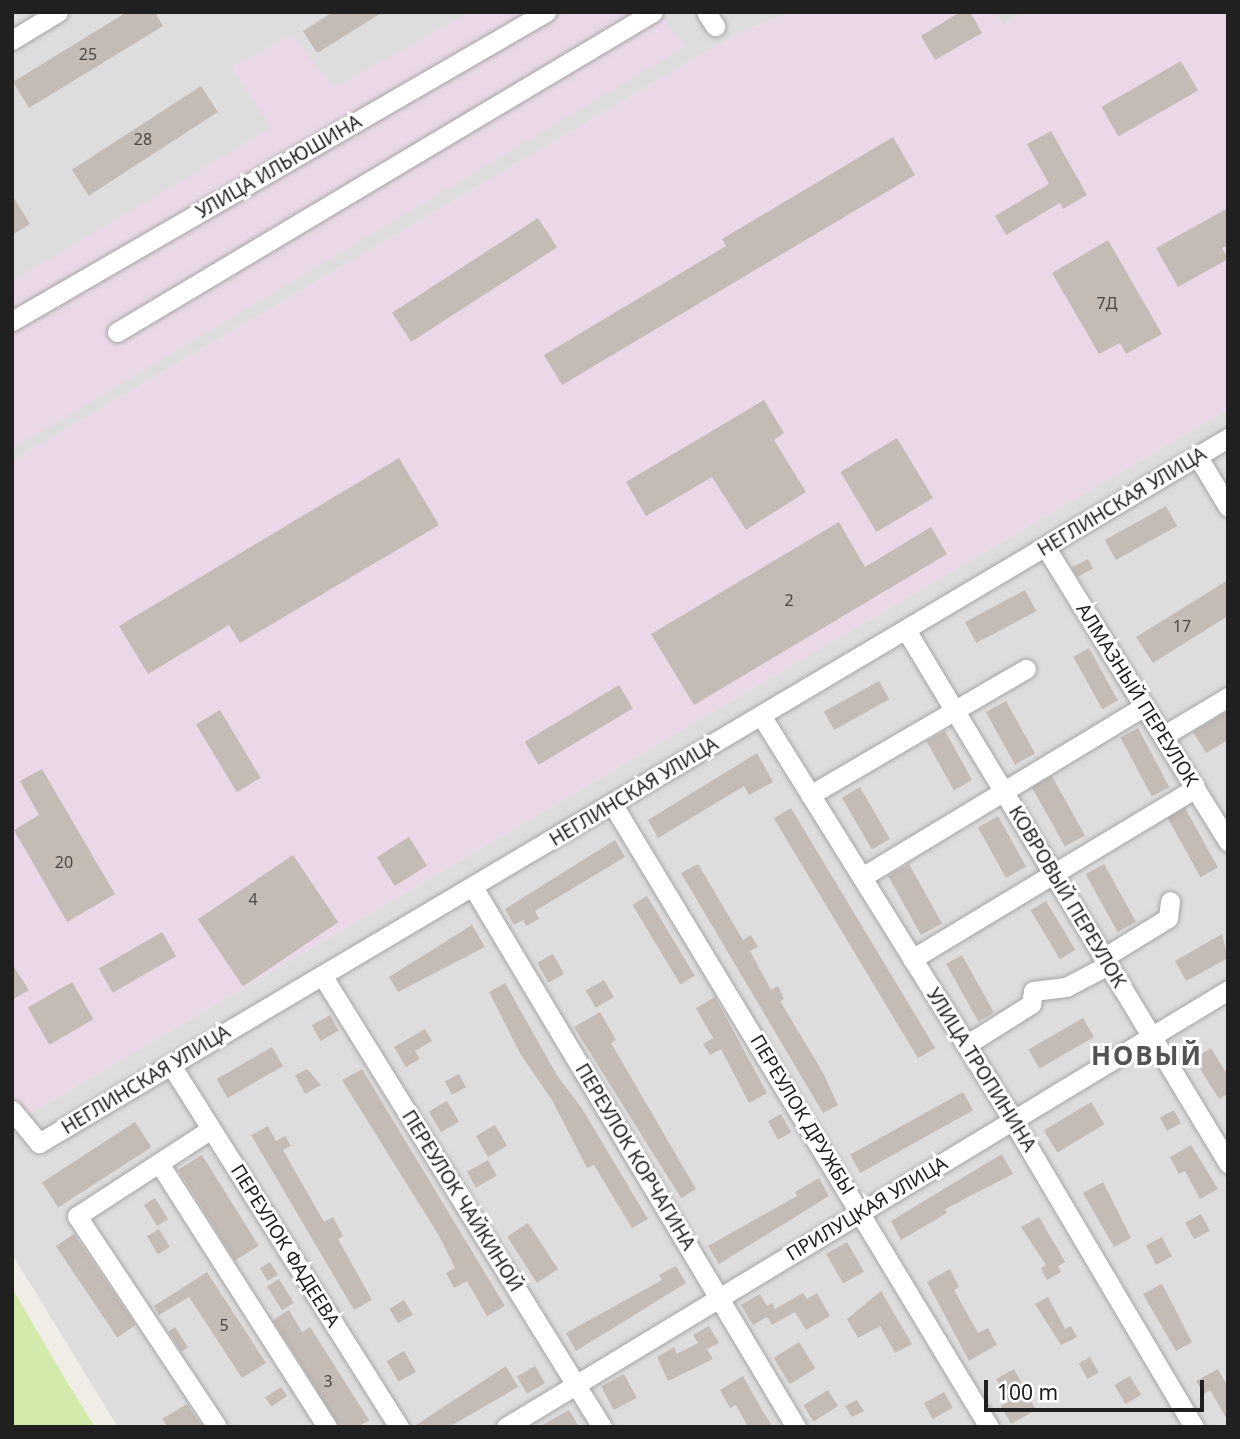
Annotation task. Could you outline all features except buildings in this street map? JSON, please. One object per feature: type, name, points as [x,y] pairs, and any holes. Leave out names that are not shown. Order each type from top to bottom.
[{"type":"street","points":[[12,40],[58,12]]},
{"type":"street","name":"УЛИЦА ИЛЬЮШИНА","points":[[12,321],[545,12]]},
{"type":"street","points":[[117,332],[653,12]]},
{"type":"street","name":"НЕГЛИНСКАЯ УЛИЦА","points":[[12,1110],[39,1143],[1228,439]]},
{"type":"street","points":[[1198,457],[1228,507]]},
{"type":"street","name":"АЛМАЗНЫЙ ПЕРЕУЛОК","points":[[1046,548],[1228,842]]},
{"type":"street","name":"КОВРОВЫЙ ПЕРЕУЛОК","points":[[906,631],[1228,1163]]},
{"type":"street","points":[[810,795],[953,708],[1026,669]]},
{"type":"street","points":[[1163,736],[1228,697]]},
{"type":"street","points":[[862,877],[1144,706]]},
{"type":"street","name":"УЛИЦА ТРОПИНИНА","points":[[762,717],[1013,1121],[1194,1427]]},
{"type":"street","points":[[912,959],[1195,788]]},
{"type":"street","name":"ПЕРЕУЛОК ДРУЖБЫ","points":[[613,805],[989,1427]]},
{"type":"street","name":"ПЕРЕУЛОК КОРЧАГИНА","points":[[473,887],[796,1427]]},
{"type":"street","points":[[965,1045],[1031,1004],[1033,991],[1066,987],[1106,962],[1168,918],[1170,901]]},
{"type":"street","name":"ПЕРЕУЛОК ЧАЙКИНОЙ","points":[[322,975],[602,1427]]},
{"type":"street","name":"ПРИЛУЦКАЯ УЛИЦА","points":[[506,1427],[1228,990]]},
{"type":"street","name":"ПЕРЕУЛОК ФАДЕЕВА","points":[[171,1065],[394,1425]]},
{"type":"street","points":[[211,1129],[77,1216],[217,1427]]},
{"type":"street","points":[[159,1163],[327,1427]]},
{"type":"shaded area","points":[[12,12],[792,12],[736,34],[12,461]]},
{"type":"shaded area","points":[[470,12],[657,12],[686,46],[12,449],[12,281],[271,128],[232,67],[292,35],[334,88]]},
{"type":"shaded area","points":[[792,12],[995,12],[1002,26],[1025,12],[1228,12],[1228,409],[12,1124],[12,461],[736,34]]},
{"type":"shaded area","points":[[995,12],[1025,12],[1002,26]]},
{"type":"shaded area","points":[[1228,409],[1228,1427],[118,1427],[12,1254],[12,1124]]},
{"type":"green space","points":[[12,1288],[64,1377],[95,1427],[12,1427]]},
{"type":"district","name":"НОВЫЙ","points":[[1147,1056]]}]
